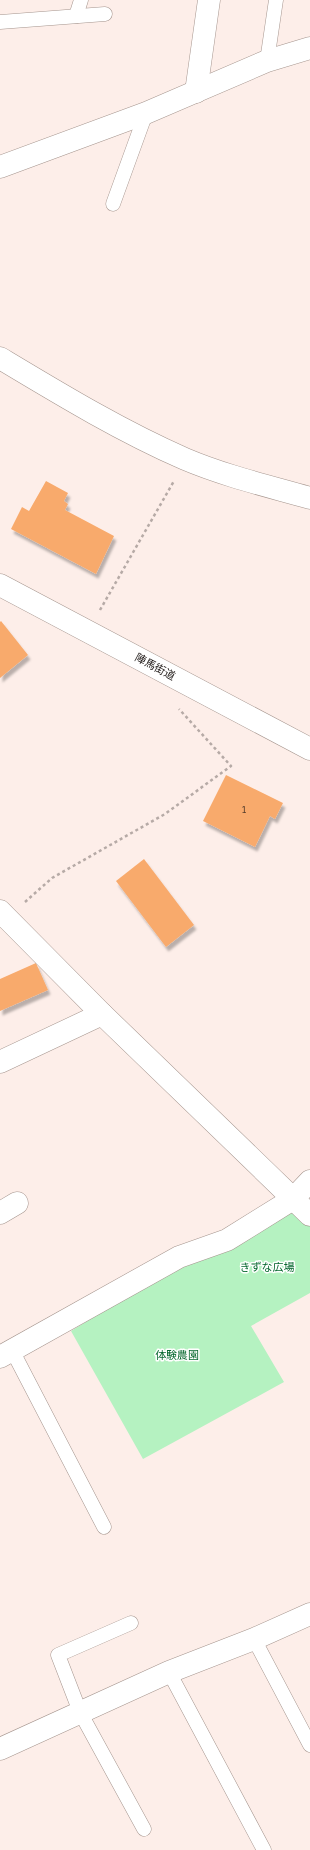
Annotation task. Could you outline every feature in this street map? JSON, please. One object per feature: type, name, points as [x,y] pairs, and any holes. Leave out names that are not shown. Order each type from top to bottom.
[{"type":"street","points":[[196,92],[209,0]]},
{"type":"street","points":[[0,167],[146,113],[267,61],[310,48]]},
{"type":"street","points":[[0,358],[135,435],[185,459],[234,476],[310,498]]},
{"type":"street","name":"陣馬街道","points":[[0,585],[310,749]]},
{"type":"street","points":[[4,915],[102,1014],[310,1215]]},
{"type":"street","points":[[0,1062],[102,1014]]},
{"type":"street","points":[[6,1353],[179,1257],[227,1240],[293,1199],[310,1181]]},
{"type":"street","points":[[0,1749],[169,1672],[254,1639],[310,1614]]},
{"type":"lane","points":[[76,16],[81,0]]},
{"type":"lane","points":[[267,61],[276,0]]},
{"type":"lane","points":[[0,22],[105,14]]},
{"type":"lane","points":[[113,204],[146,113]]},
{"type":"lane","points":[[6,1353],[104,1527]]},
{"type":"lane","points":[[131,1623],[58,1655],[80,1712],[144,1829]]},
{"type":"lane","points":[[254,1639],[310,1745]]},
{"type":"lane","points":[[169,1672],[264,1850]]},
{"type":"path","points":[[87,631],[185,459]]},
{"type":"path","points":[[4,915],[52,878],[159,818],[231,766],[172,702],[170,675]]},
{"type":"green space","name":"体験農園","points":[[293,1199],[310,1215],[310,1293],[251,1326],[284,1382],[143,1459],[71,1331],[206,1248]]},
{"type":"building","points":[[46,481],[68,493],[64,501],[68,504],[65,510],[114,536],[96,574],[11,529],[22,507],[29,511]]},
{"type":"building","points":[[1,621],[28,655],[0,678],[0,622]]},
{"type":"building","points":[[226,775],[283,803],[275,819],[270,816],[255,847],[203,821]]},
{"type":"building","points":[[144,859],[194,925],[166,947],[116,881]]},
{"type":"building","points":[[36,963],[48,990],[0,1011],[0,979]]},
{"type":"park label","name":"きずな広場","points":[[267,1267]]}]
